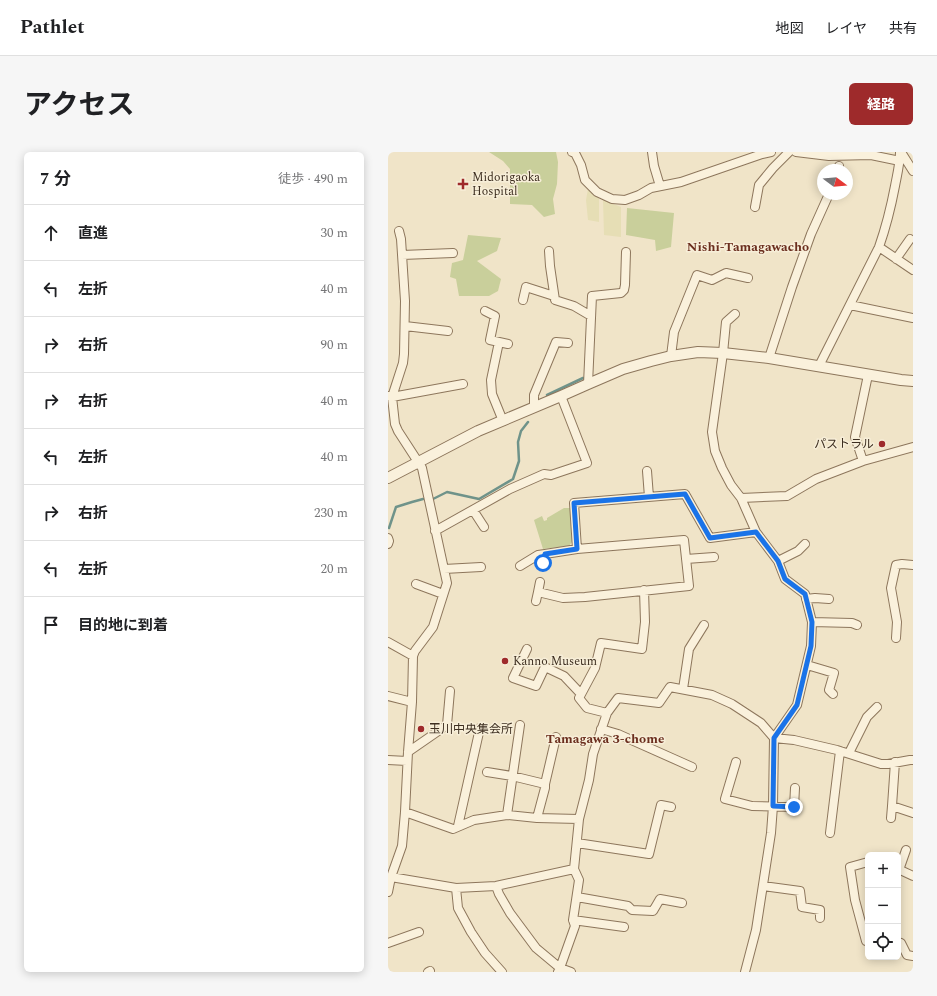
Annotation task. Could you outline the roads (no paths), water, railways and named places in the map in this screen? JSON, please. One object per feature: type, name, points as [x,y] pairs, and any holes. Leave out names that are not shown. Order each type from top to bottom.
[{"type":"street","points":[[572,152],[575,153],[581,165],[585,180],[597,192],[612,200],[625,200],[639,195],[651,188],[681,182],[762,153],[771,152]]},
{"type":"street","points":[[652,152],[654,166],[660,186]]},
{"type":"street","points":[[755,207],[759,185],[789,152]]},
{"type":"street","points":[[796,152],[829,156],[846,154],[871,155],[900,161]]},
{"type":"street","points":[[819,366],[879,247],[886,227],[900,161],[900,152]]},
{"type":"street","points":[[900,152],[912,167]]},
{"type":"street","points":[[769,358],[794,279],[811,234],[826,200]]},
{"type":"street","points":[[388,892],[402,846],[412,702],[413,656],[433,627],[447,583],[422,468],[398,431],[390,396],[403,363],[404,354],[405,301],[401,239],[399,231]]},
{"type":"street","points":[[896,259],[910,239]]},
{"type":"street","points":[[879,247],[913,270]]},
{"type":"street","points":[[549,251],[555,300],[574,306],[591,316]]},
{"type":"street","points":[[588,384],[592,296],[621,293],[624,290],[626,252]]},
{"type":"street","points":[[402,255],[453,253]]},
{"type":"street","points":[[671,356],[674,332],[697,275],[712,280],[726,273],[748,278]]},
{"type":"street","points":[[523,300],[526,288],[554,296]]},
{"type":"street","points":[[850,305],[913,318]]},
{"type":"street","points":[[485,311],[495,316],[490,340],[508,344]]},
{"type":"street","points":[[735,314],[726,322],[724,352],[712,432],[716,451],[722,468],[731,485],[741,498],[756,532],[778,561],[785,579],[805,594],[812,622],[811,646],[797,705],[774,738],[771,833],[756,930],[745,972]]},
{"type":"street","points":[[405,326],[448,331]]},
{"type":"street","points":[[499,342],[491,380],[492,394],[503,421]]},
{"type":"street","points":[[534,407],[534,395],[556,342],[568,343]]},
{"type":"street","points":[[388,478],[478,431],[623,370],[671,356],[698,352],[724,352],[913,381]]},
{"type":"street","points":[[863,461],[855,437],[868,375]]},
{"type":"street","points":[[390,396],[463,384]]},
{"type":"street","points":[[435,531],[510,488],[544,474],[551,475],[587,463],[561,396]]},
{"type":"street","points":[[741,498],[787,496],[816,479],[863,461],[913,447]]},
{"type":"street","points":[[647,471],[650,497]]},
{"type":"street","points":[[577,549],[574,503],[685,494],[710,538],[756,532]]},
{"type":"street","points":[[473,510],[484,527]]},
{"type":"street","points":[[388,538],[388,544]]},
{"type":"street","points":[[520,566],[538,555],[577,549],[684,540],[689,586],[563,598],[538,592]]},
{"type":"street","points":[[778,561],[798,551],[805,544]]},
{"type":"street","points":[[543,563],[545,554]]},
{"type":"street","points":[[686,559],[714,557]]},
{"type":"street","points":[[896,638],[897,622],[891,588],[894,572],[896,565],[913,565]]},
{"type":"street","points":[[444,569],[481,567]]},
{"type":"street","points":[[536,601],[540,582]]},
{"type":"street","points":[[416,584],[444,594]]},
{"type":"street","points":[[607,713],[587,708],[579,698],[595,668],[602,643],[642,649],[645,622],[644,590]]},
{"type":"street","points":[[806,599],[829,599]]},
{"type":"street","points":[[812,622],[856,624]]},
{"type":"street","points":[[683,690],[689,649],[704,625]]},
{"type":"street","points":[[388,642],[413,656]]},
{"type":"street","points":[[527,649],[513,678],[536,686],[545,667],[564,676],[581,694]]},
{"type":"street","points":[[807,665],[834,673],[829,690],[834,694]]},
{"type":"street","points":[[559,970],[575,926],[573,920],[579,880],[574,869],[579,819],[589,780],[593,754],[607,713],[618,698],[659,703],[670,687],[712,695],[732,704],[761,723],[774,738],[794,740],[849,753],[882,764],[913,760]]},
{"type":"street","points":[[408,752],[448,725],[450,692]]},
{"type":"street","points":[[388,696],[412,702]]},
{"type":"street","points":[[849,753],[867,717],[878,707]]},
{"type":"street","points":[[507,815],[520,725]]},
{"type":"street","points":[[458,826],[480,728]]},
{"type":"street","points":[[602,729],[618,734],[692,767]]},
{"type":"street","points":[[537,818],[556,737]]},
{"type":"street","points":[[830,833],[840,751]]},
{"type":"street","points":[[388,760],[407,762]]},
{"type":"street","points":[[736,762],[725,800],[752,806],[794,807],[795,788]]},
{"type":"street","points":[[891,818],[895,762]]},
{"type":"street","points":[[487,772],[545,784]]},
{"type":"street","points":[[577,843],[649,854],[661,805],[671,807]]},
{"type":"street","points":[[892,806],[913,813]]},
{"type":"street","points":[[405,812],[453,829],[474,820],[507,815],[537,818],[579,819]]},
{"type":"street","points":[[901,864],[906,850]]},
{"type":"street","points":[[865,863],[850,867],[855,900],[865,937]]},
{"type":"street","points":[[392,878],[456,888],[496,886],[574,869]]},
{"type":"street","points":[[901,870],[913,876]]},
{"type":"street","points":[[496,886],[510,913],[536,948],[559,970],[571,972]]},
{"type":"street","points":[[763,886],[800,892],[802,907],[820,910],[820,918]]},
{"type":"street","points":[[456,888],[458,908],[485,953],[502,972]]},
{"type":"street","points":[[577,897],[628,906],[632,910],[653,911],[660,899],[682,903]]},
{"type":"street","points":[[573,920],[624,927]]},
{"type":"street","points":[[388,943],[419,932]]},
{"type":"street","points":[[901,943],[907,955],[913,956]]},
{"type":"waterway","points":[[547,395],[583,378]]},
{"type":"waterway","points":[[433,499],[447,492],[479,499],[513,479],[519,461],[518,442],[521,431],[528,422]]},
{"type":"waterway","points":[[389,528],[396,507],[423,499]]},
{"type":"place","name":"Midorigaoka Hospital","points":[[463,184]]},
{"type":"place","name":"パストラル","points":[[882,444]]},
{"type":"place","name":"Kanno Museum","points":[[505,661]]},
{"type":"place","name":"玉川中央集会所","points":[[421,729]]},
{"type":"district","name":"Nishi-Tamagawacho","points":[[748,247]]},
{"type":"district","name":"Tamagawa 3-chome","points":[[605,739]]}]
